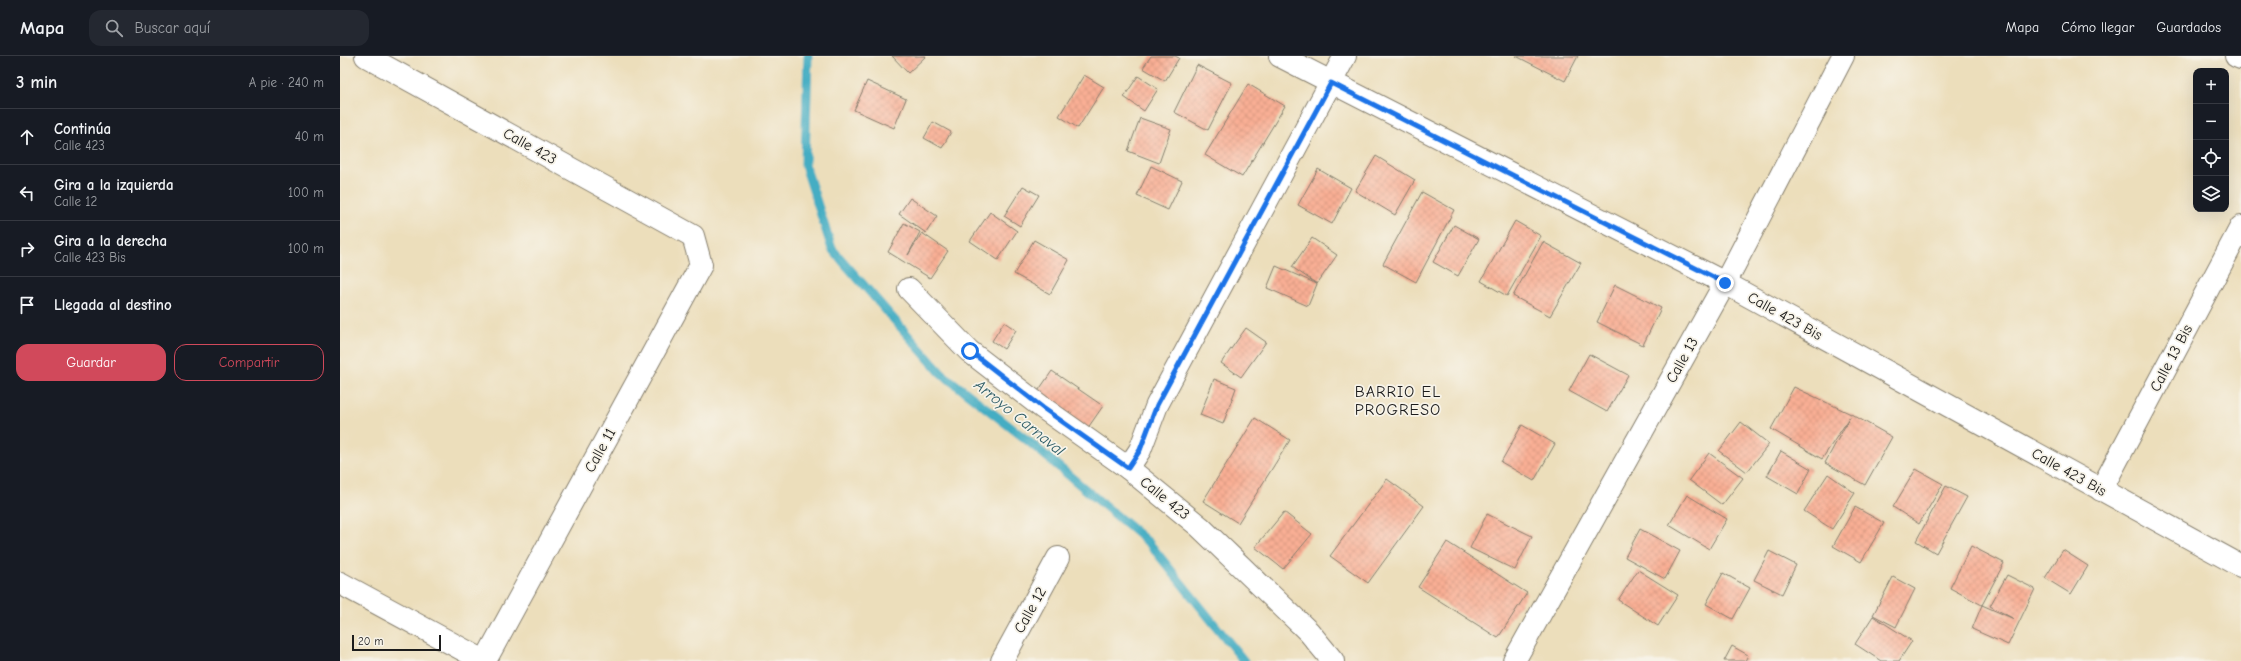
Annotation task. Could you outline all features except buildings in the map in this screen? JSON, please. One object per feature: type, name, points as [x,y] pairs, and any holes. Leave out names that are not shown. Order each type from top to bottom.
[{"type":"street","name":"Calle 423","points":[[366,56],[693,236]]},
{"type":"street","name":"Calle 423 Bis","points":[[1280,56],[1725,283],[2241,566]]},
{"type":"street","points":[[1128,468],[1140,450],[1157,405],[1345,56]]},
{"type":"street","name":"Calle 13","points":[[1514,661],[1725,283],[1843,56]]},
{"type":"street","points":[[2236,56],[2241,58]]},
{"type":"street","name":"Calle 13 Bis","points":[[2101,490],[2241,227]]},
{"type":"street","name":"Calle 11","points":[[485,661],[701,265],[693,236]]},
{"type":"street","name":"Calle 423","points":[[909,289],[970,351],[1043,408],[1128,468],[1200,527],[1309,632],[1333,661]]},
{"type":"street","name":"Calle 12","points":[[1002,661],[1058,558]]},
{"type":"street","points":[[340,583],[485,661]]},
{"type":"waterway","name":"Arroyo Carnaval","points":[[808,56],[805,165],[832,249],[941,373],[1027,440],[1149,543],[1244,661]]},
{"type":"district","name":"BARRIO EL PROGRESO","points":[[1398,400]]},
{"type":"route","points":[[970,351],[1043,408],[1128,468],[1140,450],[1157,405],[1331,83],[1725,283]]}]
